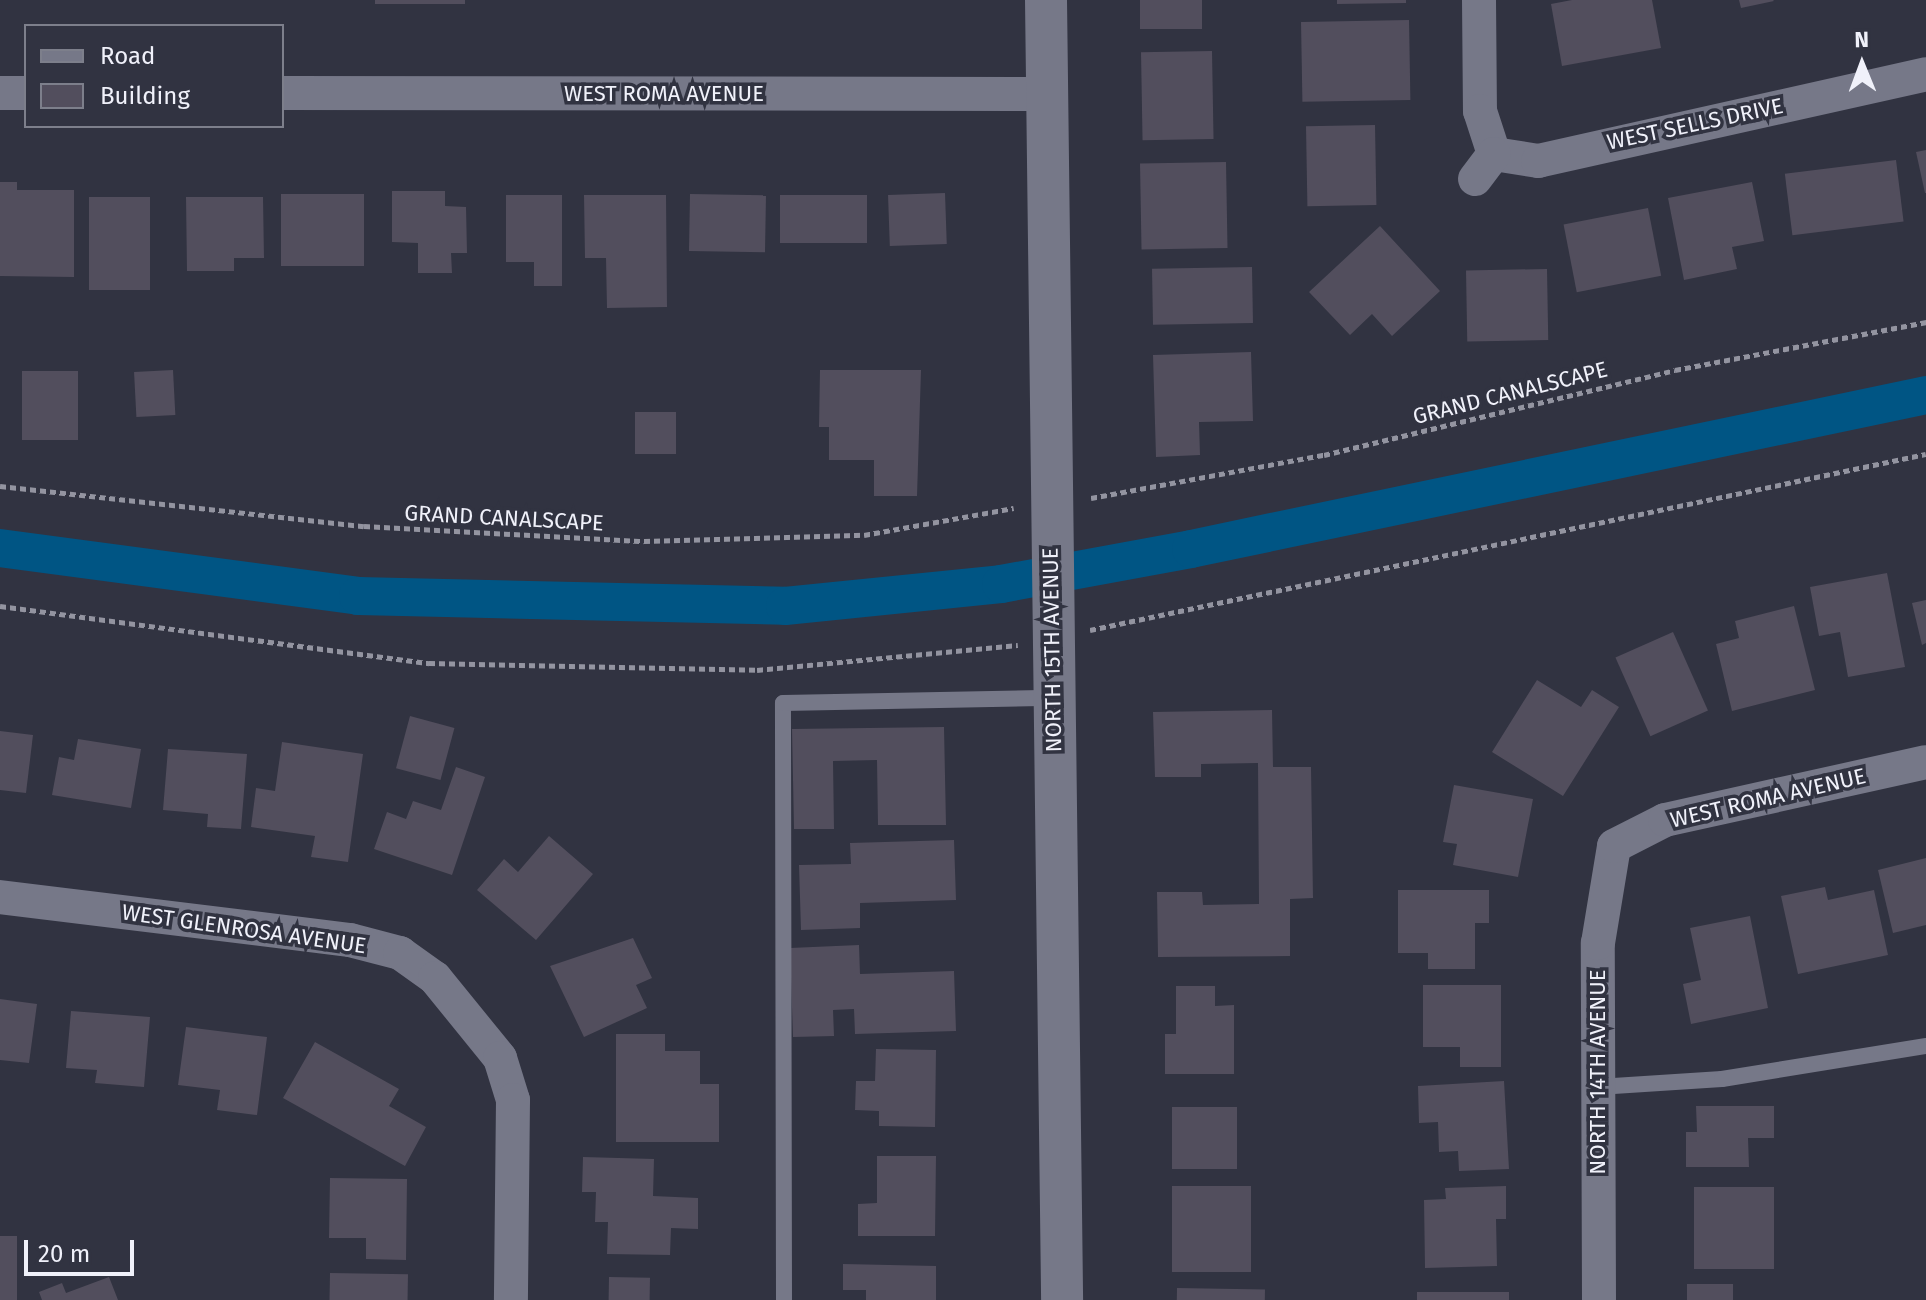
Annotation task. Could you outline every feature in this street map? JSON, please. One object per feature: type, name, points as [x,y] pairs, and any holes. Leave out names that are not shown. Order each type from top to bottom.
[{"type":"street","name":"NORTH 15TH AVENUE","points":[[1046,0],[1049,526],[1071,628],[1054,698],[1062,1300]]},
{"type":"street","name":"WEST SELLS DRIVE","points":[[1479,0],[1480,111],[1485,167],[1538,161],[1926,74]]},
{"type":"street","points":[[0,93],[24,93]]},
{"type":"street","name":"WEST ROMA AVENUE","points":[[284,93],[1046,94]]},
{"type":"street","name":"WEST ROMA AVENUE","points":[[1614,846],[1665,820],[1926,762]]},
{"type":"street","name":"NORTH 14TH AVENUE","points":[[1599,1300],[1600,902],[1614,846]]},
{"type":"street","name":"WEST GLENROSA AVENUE","points":[[0,897],[350,940],[400,953],[467,1010],[500,1058],[513,1100],[511,1300]]},
{"type":"lane","points":[[784,1300],[783,703],[1054,698]]},
{"type":"lane","points":[[1598,1087],[1722,1079],[1926,1046]]},
{"type":"path","name":"GRAND CANALSCAPE","points":[[1101,497],[1926,322]]},
{"type":"path","points":[[1071,628],[1926,454]]},
{"type":"path","name":"GRAND CANALSCAPE","points":[[0,486],[364,526],[644,541],[864,535],[1007,509]]},
{"type":"path","points":[[0,606],[429,663],[757,670],[1009,647]]},
{"type":"building","points":[[375,0],[465,0],[465,4],[375,4]]},
{"type":"building","points":[[1140,0],[1202,0],[1202,29],[1140,29]]},
{"type":"building","points":[[1337,0],[1406,0],[1406,3],[1337,4]]},
{"type":"building","points":[[1572,0],[1652,0],[1661,48],[1562,66],[1551,4]]},
{"type":"building","points":[[1739,0],[1773,0],[1774,1],[1741,8]]},
{"type":"building","points":[[1409,20],[1410,100],[1302,102],[1301,22]]},
{"type":"building","points":[[1212,51],[1214,139],[1143,140],[1141,52]]},
{"type":"building","points":[[1375,125],[1376,205],[1307,206],[1306,126]]},
{"type":"building","points":[[1926,150],[1926,193],[1925,193],[1916,152]]},
{"type":"building","points":[[1896,160],[1904,222],[1792,235],[1785,174]]},
{"type":"building","points":[[1226,162],[1228,248],[1142,249],[1140,164]]},
{"type":"building","points":[[0,182],[17,182],[17,190],[74,190],[74,277],[0,276]]},
{"type":"building","points":[[1752,182],[1764,241],[1732,247],[1737,269],[1684,280],[1668,198]]},
{"type":"building","points":[[392,191],[445,191],[445,206],[466,207],[467,253],[451,253],[452,273],[418,273],[418,243],[392,242]]},
{"type":"building","points":[[945,193],[947,244],[890,246],[888,195]]},
{"type":"building","points":[[281,194],[364,194],[364,266],[281,266]]},
{"type":"building","points":[[690,194],[766,195],[765,252],[689,251]]},
{"type":"building","points":[[506,195],[562,195],[562,286],[534,286],[534,262],[506,262]]},
{"type":"building","points":[[584,195],[666,195],[667,307],[607,308],[606,258],[585,258]]},
{"type":"building","points":[[780,195],[867,195],[867,243],[780,243]]},
{"type":"building","points":[[89,197],[150,197],[150,290],[89,290]]},
{"type":"building","points":[[186,197],[263,197],[264,258],[234,258],[234,271],[187,271]]},
{"type":"building","points":[[1648,208],[1661,276],[1577,292],[1564,224]]},
{"type":"building","points":[[1380,226],[1440,291],[1392,336],[1372,314],[1350,335],[1309,292]]},
{"type":"building","points":[[1252,267],[1253,323],[1153,325],[1152,269]]},
{"type":"building","points":[[1547,269],[1548,340],[1467,341],[1466,270]]},
{"type":"building","points":[[1251,352],[1253,421],[1199,422],[1200,455],[1156,457],[1153,355]]},
{"type":"building","points":[[173,370],[175,415],[136,417],[134,372]]},
{"type":"building","points":[[820,370],[921,370],[917,496],[874,496],[874,460],[829,460],[829,427],[819,427]]},
{"type":"building","points":[[22,371],[78,371],[78,440],[22,440]]},
{"type":"building","points":[[635,412],[676,412],[676,454],[635,454]]},
{"type":"building","points":[[1887,573],[1905,667],[1848,677],[1840,632],[1819,636],[1810,587]]},
{"type":"building","points":[[1926,600],[1926,643],[1922,645],[1912,603]]},
{"type":"building","points":[[1794,606],[1815,690],[1732,711],[1716,644],[1739,638],[1735,621]]},
{"type":"building","points":[[1673,632],[1708,711],[1650,736],[1615,658]]},
{"type":"building","points":[[1537,680],[1581,707],[1592,690],[1619,707],[1563,796],[1492,752]]},
{"type":"building","points":[[1272,710],[1273,767],[1311,767],[1313,898],[1290,899],[1290,956],[1158,957],[1157,892],[1202,892],[1203,905],[1259,904],[1258,763],[1201,764],[1201,777],[1155,777],[1153,712]]},
{"type":"building","points":[[410,716],[454,728],[440,780],[396,768]]},
{"type":"building","points":[[944,727],[946,825],[878,825],[877,760],[833,761],[834,829],[794,829],[792,729]]},
{"type":"building","points":[[0,731],[33,735],[26,793],[0,790]]},
{"type":"building","points":[[78,739],[141,749],[131,808],[52,795],[59,757],[74,760]]},
{"type":"building","points":[[282,742],[363,754],[348,862],[311,857],[315,836],[251,827],[256,788],[275,791]]},
{"type":"building","points":[[168,749],[247,754],[241,829],[207,827],[208,814],[163,810]]},
{"type":"building","points":[[456,767],[485,777],[452,875],[374,849],[387,812],[406,819],[413,801],[441,810]]},
{"type":"building","points":[[1454,785],[1533,799],[1518,877],[1453,865],[1457,844],[1443,842]]},
{"type":"building","points":[[549,836],[593,874],[536,940],[477,890],[504,859],[518,872]]},
{"type":"building","points":[[954,840],[956,900],[860,903],[860,928],[801,930],[799,865],[851,864],[850,843]]},
{"type":"building","points":[[1926,858],[1926,925],[1893,933],[1878,870]]},
{"type":"building","points":[[1825,887],[1828,900],[1874,890],[1888,955],[1798,974],[1781,896]]},
{"type":"building","points":[[1398,890],[1489,890],[1489,923],[1475,923],[1475,969],[1428,969],[1428,953],[1398,953]]},
{"type":"building","points":[[1750,916],[1768,1008],[1691,1024],[1683,984],[1701,980],[1690,928]]},
{"type":"building","points":[[633,938],[652,978],[636,985],[647,1008],[584,1037],[550,966]]},
{"type":"building","points":[[859,945],[860,974],[954,971],[956,1031],[855,1034],[854,1009],[833,1010],[834,1036],[793,1037],[790,948]]},
{"type":"building","points":[[1423,985],[1501,985],[1501,1067],[1460,1067],[1460,1047],[1423,1047]]},
{"type":"building","points":[[1176,986],[1215,986],[1215,1006],[1234,1005],[1234,1074],[1165,1074],[1165,1034],[1176,1034]]},
{"type":"building","points":[[0,999],[37,1004],[29,1063],[0,1060]]},
{"type":"building","points":[[71,1011],[150,1017],[144,1087],[95,1083],[97,1070],[66,1068]]},
{"type":"building","points":[[186,1027],[267,1037],[257,1115],[217,1110],[220,1090],[178,1085]]},
{"type":"building","points":[[616,1034],[665,1034],[665,1051],[700,1051],[700,1084],[719,1084],[719,1142],[616,1142]]},
{"type":"building","points":[[315,1042],[399,1089],[389,1106],[426,1127],[405,1166],[283,1098]]},
{"type":"building","points":[[876,1049],[936,1050],[935,1127],[879,1126],[879,1111],[855,1110],[856,1081],[875,1081]]},
{"type":"building","points":[[1504,1081],[1509,1169],[1459,1171],[1458,1151],[1439,1152],[1438,1122],[1419,1123],[1418,1086]]},
{"type":"building","points":[[1696,1106],[1774,1106],[1774,1138],[1748,1138],[1749,1167],[1686,1167],[1686,1132],[1697,1132]]},
{"type":"building","points":[[1172,1107],[1237,1107],[1237,1169],[1172,1169]]},
{"type":"building","points":[[877,1156],[936,1156],[935,1236],[858,1236],[858,1204],[877,1203]]},
{"type":"building","points":[[583,1157],[654,1159],[653,1196],[698,1198],[698,1229],[671,1228],[670,1255],[607,1254],[608,1222],[595,1222],[596,1192],[582,1192]]},
{"type":"building","points":[[330,1178],[407,1179],[406,1260],[366,1259],[366,1238],[329,1238]]},
{"type":"building","points":[[1172,1186],[1251,1186],[1251,1272],[1172,1272]]},
{"type":"building","points":[[1506,1186],[1506,1219],[1496,1219],[1497,1266],[1425,1268],[1424,1200],[1446,1199],[1445,1188]]},
{"type":"building","points":[[1694,1187],[1774,1187],[1774,1269],[1694,1269]]},
{"type":"building","points":[[0,1236],[17,1236],[17,1300],[0,1300]]},
{"type":"building","points":[[843,1264],[936,1266],[936,1300],[866,1300],[866,1290],[843,1290]]},
{"type":"building","points":[[330,1273],[408,1274],[408,1300],[330,1300]]},
{"type":"building","points":[[109,1277],[118,1300],[42,1300],[39,1292],[62,1283],[66,1293]]},
{"type":"building","points":[[609,1277],[650,1278],[650,1300],[609,1300]]},
{"type":"building","points":[[1687,1284],[1733,1284],[1733,1300],[1687,1300]]},
{"type":"building","points":[[1177,1288],[1265,1290],[1265,1300],[1177,1300]]},
{"type":"building","points":[[1417,1292],[1509,1292],[1509,1300],[1417,1300]]},
{"type":"waterway","points":[[0,548],[358,596],[785,606],[1001,584],[1191,549],[1926,395]]}]
